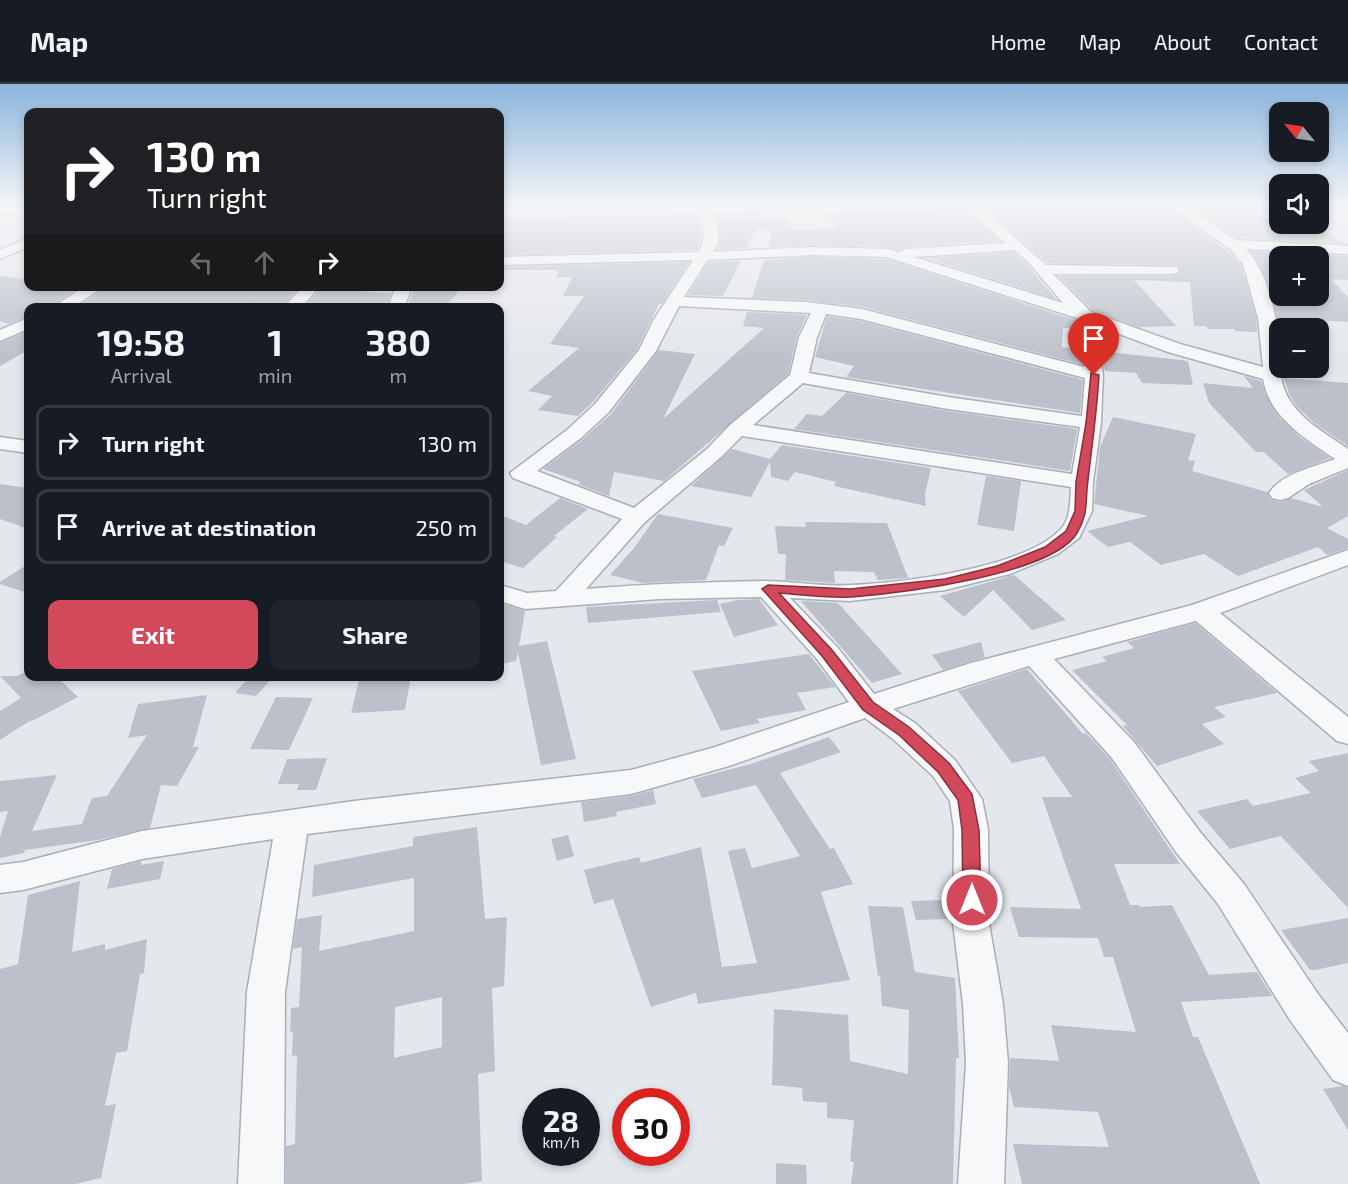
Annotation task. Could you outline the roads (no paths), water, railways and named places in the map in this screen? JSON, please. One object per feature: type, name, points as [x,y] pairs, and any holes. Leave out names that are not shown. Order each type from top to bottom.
[{"type":"street","points":[[504,261],[658,256]]},
{"type":"street","points":[[637,517],[521,473],[574,434],[602,408],[648,351],[674,301],[702,256]]},
{"type":"street","points":[[898,256],[1085,315],[1122,331],[1269,375]]},
{"type":"street","points":[[504,594],[525,601],[659,591],[768,589],[850,593],[945,582],[1001,569],[1049,549],[1071,533],[1081,511],[1094,375],[1085,315],[1059,291],[1044,269],[1029,256]]},
{"type":"street","points":[[1242,256],[1250,264],[1263,305],[1269,340]]},
{"type":"street","points":[[1044,269],[1172,270]]},
{"type":"street","points":[[68,303],[89,291]]},
{"type":"street","points":[[297,303],[308,291]]},
{"type":"street","points":[[674,301],[815,308],[862,314],[1094,375]]},
{"type":"street","points":[[564,598],[637,517],[714,453],[737,429],[799,377],[808,337],[819,312],[815,308]]},
{"type":"street","points":[[0,336],[24,325]]},
{"type":"street","points":[[799,377],[842,382],[948,403],[1091,423]]},
{"type":"street","points":[[1271,378],[1280,401],[1287,410],[1302,425],[1348,460]]},
{"type":"street","points":[[737,429],[1082,482]]},
{"type":"street","points":[[0,443],[24,446]]},
{"type":"street","points":[[1280,493],[1301,479],[1348,460]]},
{"type":"street","points":[[0,879],[23,876],[142,845],[354,814],[631,782],[718,758],[868,706],[1035,656],[1201,611],[1348,557]]},
{"type":"street","points":[[768,589],[827,653],[868,706],[904,731],[944,768],[966,799],[971,830],[971,923],[983,1004],[987,1063],[981,1184]]},
{"type":"street","points":[[1201,611],[1348,733]]},
{"type":"street","points":[[1035,656],[1123,750],[1188,842],[1231,894],[1304,1007],[1348,1066]]},
{"type":"street","points":[[261,1184],[266,992],[292,824]]}]
